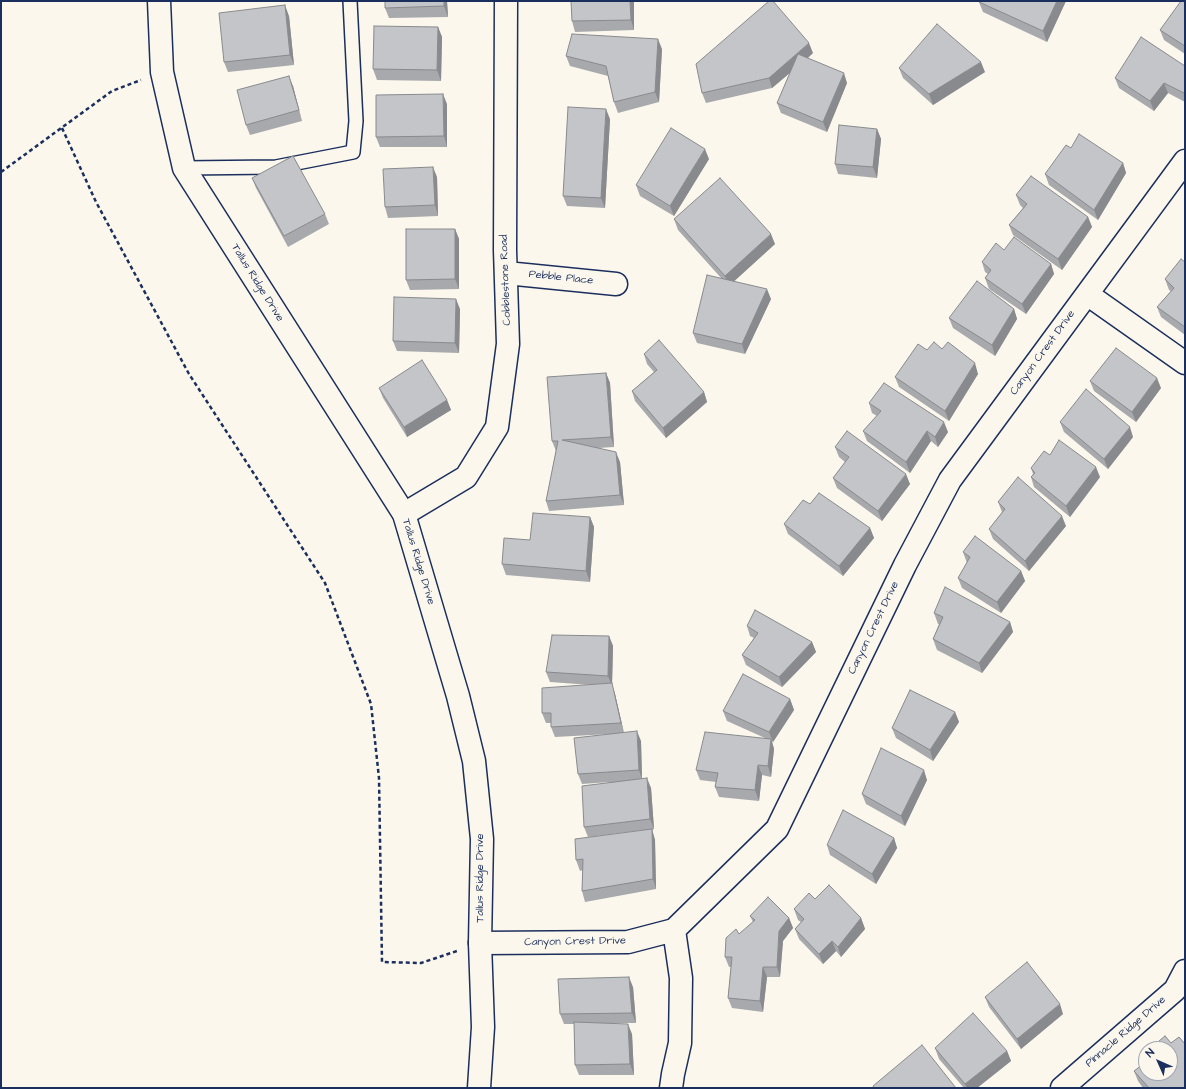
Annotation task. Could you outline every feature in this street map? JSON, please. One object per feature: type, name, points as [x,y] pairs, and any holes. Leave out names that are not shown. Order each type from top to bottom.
[{"type":"street","name":"Tallus Ridge Drive","points":[[159,1],[162,72],[184,168],[404,514],[458,696],[474,761],[482,839],[480,943],[483,1027],[479,1088]]},
{"type":"street","name":"Cobblestone Road","points":[[404,514],[466,477],[497,427],[508,344],[504,250],[506,1]]},
{"type":"street","name":"Canyon Crest Drive","points":[[480,943],[628,942],[674,930],[777,829],[901,573],[950,480],[1185,161]]},
{"type":"street","name":"Pebble Place","points":[[506,273],[616,284]]},
{"type":"street","points":[[1087,294],[1185,363]]},
{"type":"street","points":[[671,1088],[680,1043],[681,978],[674,930]]},
{"type":"street","name":"Pinnacle Ridge Drive","points":[[1062,1088],[1175,990],[1185,971]]},
{"type":"lane","points":[[184,168],[276,167],[353,152],[356,120],[350,1]]},
{"type":"path","points":[[1,172],[112,91],[162,72]]},
{"type":"path","points":[[62,128],[96,202],[189,374],[325,583],[371,704],[379,778],[382,962],[422,963],[480,943]]},
{"type":"building","points":[[385,1],[444,1],[444,6],[385,8]]},
{"type":"building","points":[[571,1],[630,1],[631,20],[572,21]]},
{"type":"building","points":[[769,1],[773,1],[809,43],[769,78],[702,93],[696,64]]},
{"type":"building","points":[[1057,1],[1043,31],[979,2]]},
{"type":"building","points":[[1181,1],[1185,1],[1185,46],[1160,30]]},
{"type":"building","points":[[285,5],[290,55],[224,62],[219,13]]},
{"type":"building","points":[[937,24],[981,62],[929,94],[899,68]]},
{"type":"building","points":[[374,26],[438,27],[437,70],[373,69]]},
{"type":"building","points":[[572,34],[658,39],[655,92],[614,102],[606,66],[566,56]]},
{"type":"building","points":[[1141,37],[1185,66],[1184,93],[1164,83],[1150,101],[1115,78]]},
{"type":"building","points":[[798,54],[844,73],[823,122],[777,103]]},
{"type":"building","points":[[289,76],[299,110],[246,125],[237,90]]},
{"type":"building","points":[[443,94],[444,136],[376,137],[376,95]]},
{"type":"building","points":[[568,107],[606,109],[601,198],[563,196]]},
{"type":"building","points":[[839,125],[877,129],[873,167],[835,164]]},
{"type":"building","points":[[671,128],[705,149],[670,206],[636,185]]},
{"type":"building","points":[[1079,134],[1123,163],[1094,210],[1045,174],[1066,145],[1071,148]]},
{"type":"building","points":[[293,156],[325,214],[284,236],[252,178]]},
{"type":"building","points":[[433,167],[435,205],[385,207],[383,169]]},
{"type":"building","points":[[1031,176],[1088,217],[1058,259],[1009,225],[1027,204],[1016,195]]},
{"type":"building","points":[[720,178],[771,234],[725,276],[674,219]]},
{"type":"building","points":[[406,229],[455,229],[455,279],[406,280]]},
{"type":"building","points":[[1014,237],[1051,264],[1022,304],[985,278],[991,270],[982,262],[996,243],[1004,250]]},
{"type":"building","points":[[1181,259],[1185,262],[1185,327],[1157,307],[1174,288],[1165,279]]},
{"type":"building","points":[[707,275],[767,289],[742,344],[693,333]]},
{"type":"building","points":[[977,281],[1014,309],[992,345],[949,318]]},
{"type":"building","points":[[394,297],[456,299],[455,343],[393,341]]},
{"type":"building","points":[[659,340],[704,392],[663,428],[632,391],[657,370],[644,354]]},
{"type":"building","points":[[934,342],[942,349],[948,342],[975,363],[945,411],[895,377],[918,344],[927,350]]},
{"type":"building","points":[[1116,348],[1157,378],[1132,412],[1090,381]]},
{"type":"building","points":[[422,360],[447,400],[404,427],[379,388]]},
{"type":"building","points":[[606,373],[611,437],[562,440],[616,452],[620,495],[546,501],[558,441],[552,441],[547,377]]},
{"type":"building","points":[[884,383],[944,422],[935,437],[927,431],[906,462],[863,431],[881,411],[869,403]]},
{"type":"building","points":[[1086,389],[1130,427],[1104,459],[1060,422]]},
{"type":"building","points":[[847,431],[906,474],[878,511],[833,478],[849,457],[835,447]]},
{"type":"building","points":[[1059,440],[1096,467],[1066,506],[1031,477],[1035,473],[1031,468],[1044,451],[1050,455]]},
{"type":"building","points":[[1018,477],[1062,516],[1025,561],[989,529],[1005,509],[998,502]]},
{"type":"building","points":[[819,493],[870,528],[839,566],[784,524],[803,500],[810,504]]},
{"type":"building","points":[[533,513],[590,517],[586,571],[502,564],[504,538],[530,540]]},
{"type":"building","points":[[975,536],[1021,571],[997,602],[958,578],[970,557],[963,552]]},
{"type":"building","points":[[945,587],[1010,622],[979,663],[933,639],[943,617],[934,613]]},
{"type":"building","points":[[755,610],[812,642],[779,677],[742,655],[758,633],[747,626]]},
{"type":"building","points":[[552,635],[609,636],[608,676],[546,672]]},
{"type":"building","points":[[743,674],[790,699],[769,732],[723,711]]},
{"type":"building","points":[[612,683],[621,723],[551,727],[551,713],[542,713],[542,688]]},
{"type":"building","points":[[910,690],[955,712],[930,750],[892,728]]},
{"type":"building","points":[[637,731],[639,770],[578,774],[574,738]]},
{"type":"building","points":[[705,732],[771,739],[768,766],[758,765],[755,790],[715,787],[718,773],[696,770]]},
{"type":"building","points":[[881,748],[924,770],[901,816],[862,794]]},
{"type":"building","points":[[647,778],[650,819],[584,827],[582,786]]},
{"type":"building","points":[[843,810],[894,838],[872,874],[827,845]]},
{"type":"building","points":[[652,829],[653,879],[582,891],[583,859],[576,860],[575,839]]},
{"type":"building","points":[[829,885],[861,918],[838,947],[832,941],[819,954],[795,929],[804,919],[794,909],[809,893],[815,899]]},
{"type":"building","points":[[768,897],[789,918],[779,931],[777,967],[763,967],[760,1001],[728,998],[732,957],[725,957],[726,938],[736,929],[739,934],[755,920],[750,916]]},
{"type":"building","points":[[1027,962],[1060,1004],[1017,1039],[985,997]]},
{"type":"building","points":[[629,977],[632,1013],[560,1014],[558,979]]},
{"type":"building","points":[[973,1013],[1007,1051],[965,1084],[935,1048]]},
{"type":"building","points":[[574,1022],[628,1024],[630,1064],[575,1065]]},
{"type":"building","points":[[1165,1036],[1169,1041],[1159,1041]]},
{"type":"building","points":[[1179,1037],[1185,1044],[1185,1088],[1149,1088],[1143,1081],[1178,1081],[1178,1041],[1174,1041]]},
{"type":"building","points":[[922,1045],[956,1088],[874,1088],[873,1086]]},
{"type":"building","points":[[1138,1068],[1138,1076],[1134,1071]]}]
